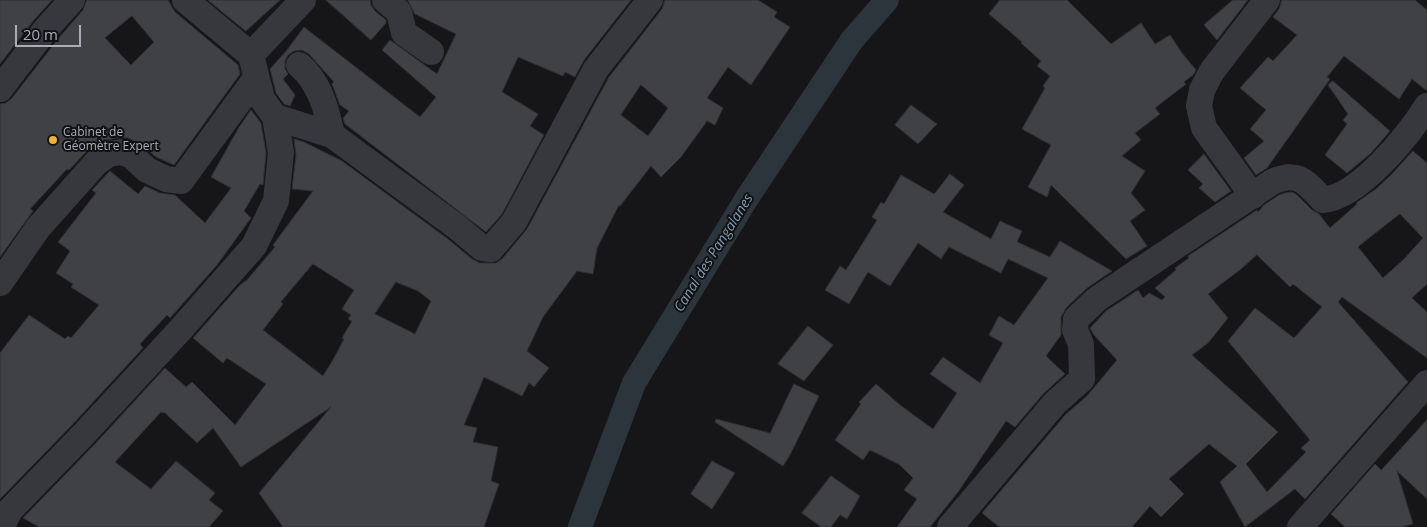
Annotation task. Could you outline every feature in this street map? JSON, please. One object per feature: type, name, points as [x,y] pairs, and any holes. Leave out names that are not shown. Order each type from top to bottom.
[{"type":"street","points":[[0,89],[46,28],[72,0]]},
{"type":"street","points":[[1,527],[11,509],[174,336],[254,246],[276,201],[281,153],[275,117],[262,98],[254,66],[185,0]]},
{"type":"street","points":[[0,283],[38,228],[96,163],[108,154],[122,152],[132,156],[147,170],[166,179],[181,181],[254,66],[303,0]]},
{"type":"street","points":[[385,0],[399,12],[404,33],[432,52]]},
{"type":"street","points":[[275,117],[332,135],[457,227],[482,248],[491,249],[514,222],[596,69],[650,0]]},
{"type":"street","points":[[1253,196],[1204,128],[1199,106],[1202,90],[1212,71],[1267,0]]},
{"type":"street","points":[[299,65],[307,72],[326,107],[332,135]]},
{"type":"street","points":[[950,527],[1055,404],[1082,379],[1081,344],[1075,330],[1076,319],[1097,299],[1272,182],[1284,177],[1296,177],[1307,183],[1323,200],[1334,199],[1344,194],[1363,182],[1414,126],[1427,106]]},
{"type":"street","points":[[1300,527],[1427,383]]},
{"type":"building","points":[[0,0],[52,0],[0,64]]},
{"type":"building","points":[[87,0],[168,0],[175,12],[238,65],[240,74],[174,165],[156,157],[142,145],[128,138],[120,137],[99,142],[85,153],[69,170],[67,169],[30,209],[33,211],[0,257],[0,104],[6,103],[12,98],[83,10]],"holes":[[[132,16],[154,42],[131,65],[105,38]]]},
{"type":"building","points":[[208,0],[280,0],[246,31]]},
{"type":"building","points":[[326,0],[370,0],[375,11],[386,20],[386,23],[371,40]]},
{"type":"building","points":[[408,0],[631,0],[584,60],[575,77],[565,72],[563,76],[518,57],[502,92],[538,114],[530,126],[544,135],[502,214],[486,232],[345,124],[343,118],[349,111],[340,105],[332,84],[334,82],[309,54],[302,50],[294,51],[288,55],[285,61],[285,69],[288,74],[283,79],[295,95],[290,106],[284,104],[276,93],[270,69],[304,27],[420,117],[436,97],[382,50],[390,40],[437,74],[456,34],[415,14]]},
{"type":"building","points":[[665,0],[758,0],[777,12],[774,17],[790,27],[751,85],[728,67],[707,98],[723,108],[715,125],[707,121],[681,157],[661,177],[651,166],[619,205],[597,248],[593,274],[577,271],[543,317],[527,351],[549,368],[534,387],[529,383],[522,396],[484,377],[464,425],[477,428],[473,442],[498,447],[491,481],[499,484],[484,527],[283,527],[259,493],[331,407],[241,467],[213,428],[197,443],[164,412],[161,412],[115,462],[151,489],[176,461],[215,493],[209,500],[223,511],[209,527],[39,527],[23,518],[165,368],[186,387],[192,382],[235,425],[266,384],[227,358],[223,363],[193,338],[275,247],[273,245],[313,191],[292,189],[296,155],[294,139],[342,161],[448,239],[472,259],[480,263],[496,263],[502,259],[527,229],[609,77],[662,9]],"holes":[[[641,85],[668,108],[648,136],[621,115]],[[313,264],[354,290],[342,309],[351,315],[348,319],[352,321],[323,376],[263,330],[283,304],[281,302]],[[396,282],[418,291],[431,301],[415,334],[375,314]]]},
{"type":"building","points":[[1000,0],[1067,0],[1111,44],[1141,23],[1155,44],[1170,35],[1196,70],[1184,82],[1186,84],[1155,108],[1160,114],[1135,133],[1141,140],[1122,156],[1145,171],[1131,193],[1145,210],[1130,221],[1147,246],[1126,259],[1051,185],[1047,197],[1028,187],[1051,145],[1022,129],[1045,88],[1043,86],[1050,76],[1037,66],[1041,61],[989,14]]},
{"type":"building","points":[[1233,0],[1248,0],[1217,40],[1204,25]]},
{"type":"building","points":[[1282,0],[1415,0],[1427,10],[1427,91],[1412,79],[1399,99],[1344,56],[1327,77],[1330,79],[1267,168],[1256,175],[1244,158],[1264,141],[1250,129],[1266,110],[1240,88],[1268,57],[1273,61],[1297,35],[1273,17],[1279,9]]},
{"type":"building","points":[[1333,81],[1390,131],[1371,153],[1347,173],[1325,155],[1347,124],[1343,120],[1348,114],[1328,85]]},
{"type":"building","points":[[911,105],[937,124],[918,144],[895,125]]},
{"type":"building","points":[[251,110],[261,123],[266,153],[263,185],[260,184],[244,211],[251,218],[217,265],[170,318],[167,315],[140,344],[143,348],[0,499],[0,353],[29,315],[65,339],[68,336],[71,338],[99,305],[71,287],[73,284],[56,273],[70,251],[58,242],[96,193],[92,190],[110,171],[138,194],[145,186],[160,193],[175,195],[205,223],[231,188],[211,177]]},
{"type":"building","points":[[1413,151],[1427,163],[1427,284],[1412,298],[1427,312],[1427,358],[1342,297],[1338,302],[1408,382],[1305,499],[1295,489],[1245,527],[1220,482],[1237,466],[1209,444],[1169,479],[1184,494],[1161,517],[1150,506],[1132,527],[999,527],[982,513],[1066,414],[1087,396],[1117,360],[1090,328],[1106,311],[1138,290],[1143,298],[1149,293],[1162,300],[1165,297],[1155,288],[1176,270],[1175,268],[1189,258],[1188,256],[1257,210],[1258,212],[1264,205],[1279,195],[1292,192],[1297,195],[1312,210],[1319,214],[1330,228],[1356,203],[1376,189]],"holes":[[[1400,214],[1423,238],[1383,278],[1358,247]],[[1257,255],[1290,287],[1293,284],[1322,307],[1294,338],[1255,308],[1228,341],[1310,440],[1301,448],[1306,452],[1267,492],[1246,464],[1278,432],[1192,355],[1208,343],[1228,318],[1208,294]]]},
{"type":"building","points":[[1204,154],[1231,191],[1215,202],[1199,188],[1203,184],[1188,170]]},
{"type":"building","points":[[950,174],[964,185],[943,212],[991,239],[1000,221],[1022,231],[1017,242],[1050,257],[1060,241],[1112,271],[1087,288],[1066,308],[1061,317],[1061,335],[1046,356],[1065,374],[1044,393],[1015,427],[1006,421],[958,492],[930,527],[897,527],[917,499],[904,490],[913,478],[900,465],[870,450],[863,460],[835,440],[861,404],[859,402],[876,384],[900,405],[933,429],[957,393],[930,374],[943,357],[980,383],[1003,343],[989,335],[999,316],[1014,325],[1048,278],[1008,259],[1001,273],[949,247],[941,259],[918,243],[890,286],[868,272],[849,304],[825,290],[840,266],[846,270],[877,220],[872,217],[881,202],[884,204],[901,175],[934,194]]},
{"type":"building","points":[[808,326],[833,345],[804,381],[778,364]]},
{"type":"building","points":[[794,384],[819,396],[783,466],[715,422],[716,419],[770,433]]},
{"type":"building","points":[[1427,420],[1427,499],[1397,471],[1413,524],[1402,527],[1345,527],[1331,514],[1375,464],[1381,470]]},
{"type":"building","points":[[712,461],[735,473],[712,509],[691,494]]},
{"type":"building","points":[[831,476],[860,496],[847,519],[840,515],[831,527],[821,527],[802,513]]},
{"type":"waterway","name":"Canal des Pangalanes","points":[[580,527],[634,383],[747,198],[852,40],[887,0]]},
{"type":"place","name":"Cabinet de Géomètre Expert","points":[[53,140]]}]
